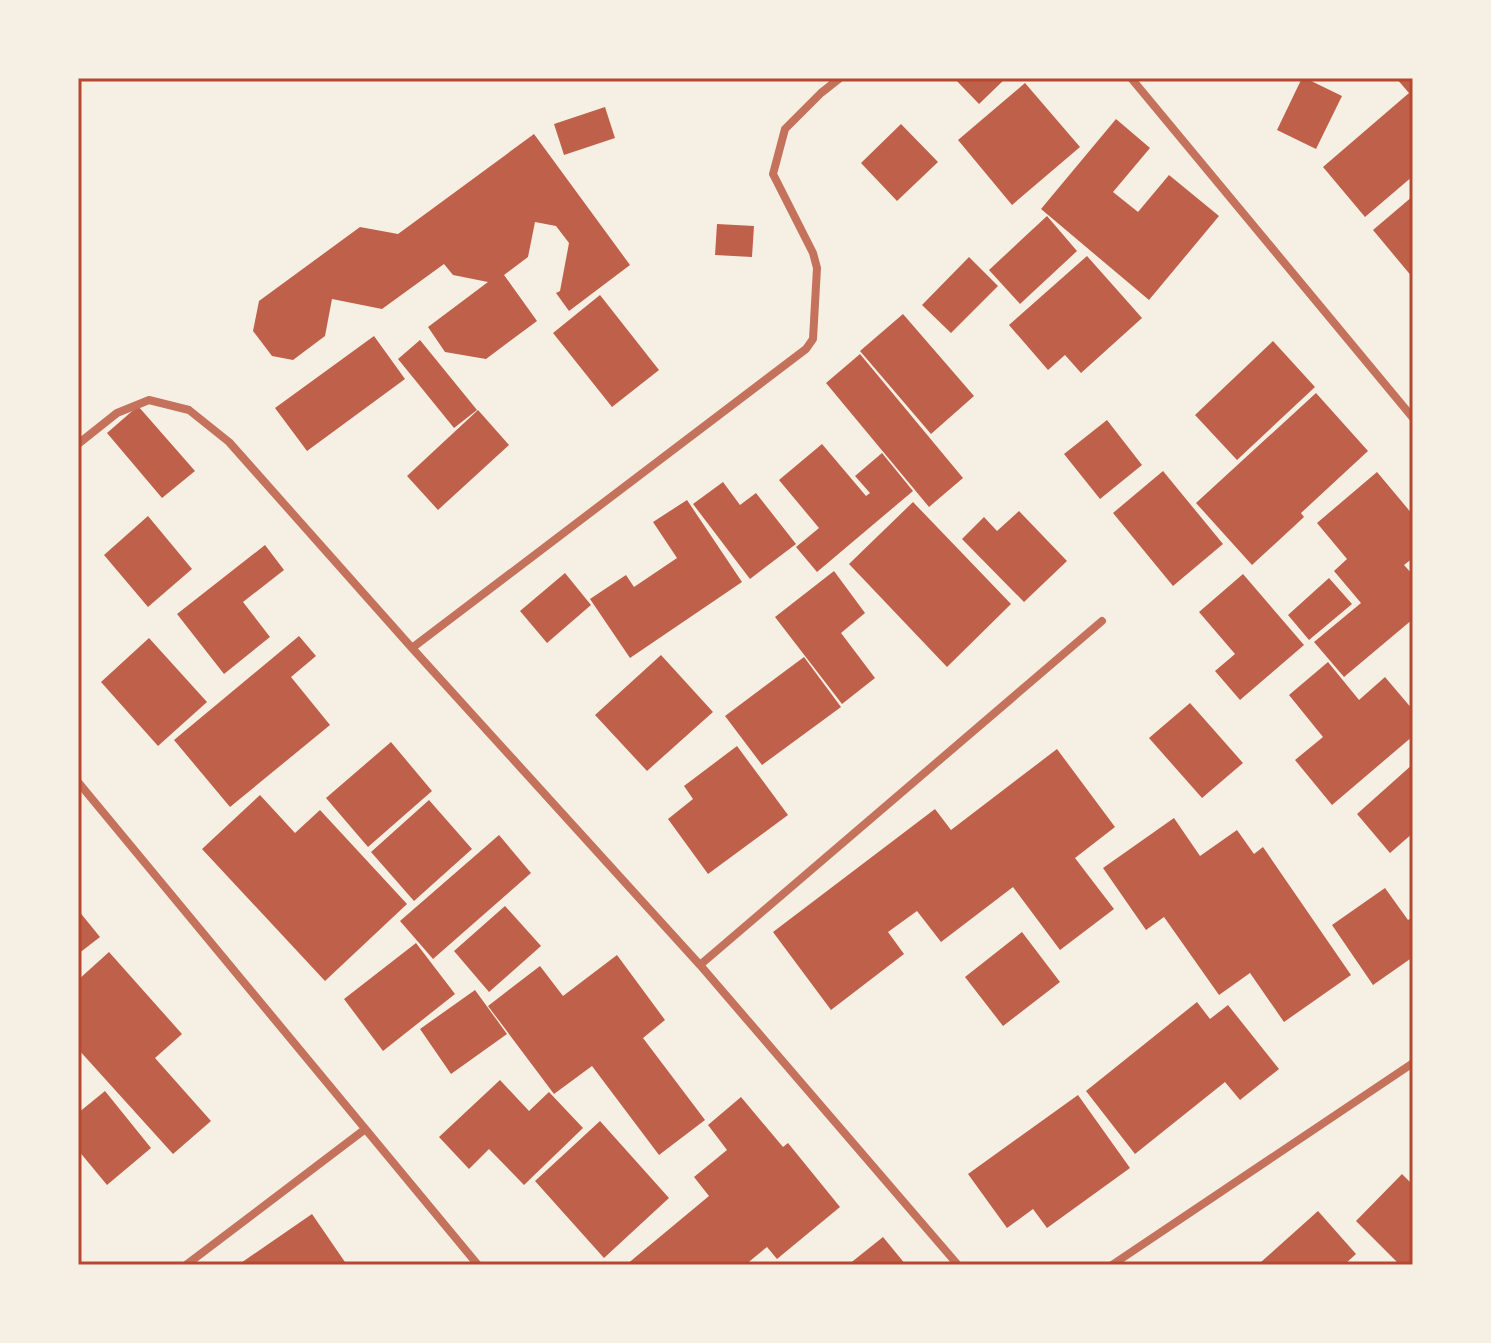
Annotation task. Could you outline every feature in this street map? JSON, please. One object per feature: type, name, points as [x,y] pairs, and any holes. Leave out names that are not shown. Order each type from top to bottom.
[{"type":"street","points":[[412,648],[806,349],[813,339],[817,268],[813,253],[773,174],[785,129],[840,78]]},
{"type":"street","points":[[1131,78],[1413,418]]},
{"type":"street","points":[[78,444],[117,413],[149,400],[189,410],[229,442],[700,965],[958,1265]]},
{"type":"street","points":[[700,965],[1102,621]]},
{"type":"street","points":[[78,782],[478,1265]]},
{"type":"street","points":[[1112,1265],[1413,1063]]},
{"type":"street","points":[[186,1265],[364,1130]]},
{"type":"building","points":[[954,78],[1006,78],[979,104]]},
{"type":"building","points":[[1302,78],[1342,96],[1316,149],[1277,130]]},
{"type":"building","points":[[1396,78],[1413,78],[1413,176],[1365,217],[1323,167],[1409,93]]},
{"type":"building","points":[[1025,83],[1080,147],[1012,205],[958,140]]},
{"type":"building","points":[[605,107],[615,138],[564,155],[554,124]]},
{"type":"building","points":[[1116,119],[1150,148],[1113,192],[1138,212],[1169,175],[1219,216],[1149,300],[1041,209]]},
{"type":"building","points":[[901,124],[938,162],[897,201],[861,163]]},
{"type":"building","points":[[534,134],[630,265],[569,311],[556,293],[560,291],[569,243],[556,226],[535,222],[528,257],[504,275],[537,321],[486,359],[445,352],[428,327],[488,282],[453,275],[444,264],[382,309],[332,299],[325,336],[293,360],[272,356],[253,331],[259,301],[360,227],[398,234]]},
{"type":"building","points":[[1413,196],[1413,278],[1373,230]]},
{"type":"building","points":[[1047,216],[1077,251],[1020,304],[989,270]]},
{"type":"building","points":[[717,224],[754,226],[752,257],[715,255]]},
{"type":"building","points":[[1087,256],[1142,318],[1081,373],[1065,355],[1048,370],[1009,325]]},
{"type":"building","points":[[969,257],[998,286],[951,333],[922,305]]},
{"type":"building","points":[[600,295],[659,370],[612,407],[553,333]]},
{"type":"building","points":[[903,314],[974,396],[931,434],[860,351]]},
{"type":"building","points":[[374,336],[405,379],[307,451],[275,408]]},
{"type":"building","points":[[420,340],[477,410],[454,428],[398,359]]},
{"type":"building","points":[[1273,341],[1315,387],[1237,460],[1195,415]]},
{"type":"building","points":[[860,354],[963,478],[929,507],[826,383]]},
{"type":"building","points":[[1316,393],[1368,451],[1301,513],[1304,517],[1252,565],[1196,503]]},
{"type":"building","points":[[138,406],[195,471],[162,498],[107,433]]},
{"type":"building","points":[[478,410],[509,445],[438,510],[407,476]]},
{"type":"building","points":[[1107,420],[1142,465],[1100,499],[1064,454]]},
{"type":"building","points":[[822,444],[866,496],[870,493],[855,476],[882,453],[913,491],[817,572],[796,547],[819,528],[779,480]]},
{"type":"building","points":[[1163,471],[1223,544],[1173,586],[1113,513]]},
{"type":"building","points":[[1377,472],[1413,515],[1413,558],[1404,565],[1413,575],[1413,619],[1344,677],[1314,642],[1361,603],[1334,571],[1347,559],[1317,523]]},
{"type":"building","points":[[723,482],[740,505],[756,493],[796,544],[750,579],[693,504]]},
{"type":"building","points":[[687,500],[742,582],[630,658],[590,599],[626,575],[634,587],[677,558],[653,522]]},
{"type":"building","points":[[913,502],[1011,604],[947,667],[849,564]]},
{"type":"building","points":[[1019,511],[1067,561],[1024,602],[962,539],[984,517],[997,531]]},
{"type":"building","points":[[148,516],[192,569],[148,607],[104,555]]},
{"type":"building","points":[[265,545],[284,570],[243,602],[270,637],[224,674],[177,614]]},
{"type":"building","points":[[834,571],[865,613],[841,633],[875,678],[842,704],[775,617]]},
{"type":"building","points":[[565,573],[591,605],[547,643],[520,611]]},
{"type":"building","points":[[1243,574],[1304,645],[1240,700],[1215,671],[1235,654],[1199,612]]},
{"type":"building","points":[[1329,578],[1352,604],[1309,640],[1288,615]]},
{"type":"building","points":[[299,636],[316,656],[291,677],[330,725],[230,807],[174,740]]},
{"type":"building","points":[[149,638],[207,702],[158,746],[101,682]]},
{"type":"building","points":[[661,655],[713,712],[647,771],[595,715]]},
{"type":"building","points":[[804,657],[841,707],[762,765],[725,716]]},
{"type":"building","points":[[1328,662],[1359,700],[1385,677],[1413,710],[1413,736],[1332,805],[1295,760],[1323,737],[1289,695]]},
{"type":"building","points":[[1190,703],[1243,763],[1202,798],[1149,738]]},
{"type":"building","points":[[391,742],[432,791],[368,847],[326,798]]},
{"type":"building","points":[[737,746],[788,815],[708,874],[668,819],[693,799],[684,786]]},
{"type":"building","points":[[1057,749],[1115,827],[1075,858],[1114,909],[1060,950],[1013,887],[941,942],[917,911],[888,932],[904,954],[831,1010],[773,932],[935,809],[951,830]]},
{"type":"building","points":[[1413,764],[1413,833],[1390,853],[1357,814]]},
{"type":"building","points":[[260,795],[295,833],[320,810],[407,904],[325,981],[202,849]]},
{"type":"building","points":[[429,800],[472,849],[414,901],[371,852]]},
{"type":"building","points":[[1174,818],[1200,856],[1237,830],[1254,854],[1263,847],[1351,975],[1284,1022],[1250,973],[1219,995],[1164,917],[1146,930],[1103,868]]},
{"type":"building","points":[[499,835],[531,873],[433,959],[400,921]]},
{"type":"building","points":[[1385,888],[1408,920],[1413,917],[1413,957],[1373,985],[1332,925]]},
{"type":"building","points":[[505,906],[541,946],[489,992],[454,951]]},
{"type":"building","points":[[78,910],[100,937],[78,954]]},
{"type":"building","points":[[1022,932],[1060,982],[1003,1026],[965,977]]},
{"type":"building","points":[[416,943],[455,994],[383,1051],[344,999]]},
{"type":"building","points":[[109,952],[182,1034],[155,1058],[211,1121],[173,1154],[78,1049],[78,980]]},
{"type":"building","points":[[617,955],[665,1020],[643,1038],[705,1120],[659,1155],[592,1066],[554,1094],[488,1006],[540,966],[563,996]]},
{"type":"building","points":[[475,990],[507,1034],[451,1074],[420,1029]]},
{"type":"building","points":[[1197,1002],[1210,1019],[1228,1005],[1279,1069],[1240,1100],[1225,1082],[1135,1154],[1086,1091]]},
{"type":"building","points":[[500,1080],[529,1111],[549,1092],[583,1128],[524,1185],[489,1149],[469,1169],[439,1137]]},
{"type":"building","points":[[105,1091],[151,1148],[107,1185],[78,1150],[78,1113]]},
{"type":"building","points":[[1078,1095],[1130,1168],[1047,1228],[1033,1209],[1007,1228],[968,1174]]},
{"type":"building","points":[[741,1097],[783,1147],[788,1143],[840,1207],[777,1259],[767,1247],[745,1265],[626,1265],[709,1196],[694,1177],[727,1150],[708,1125]]},
{"type":"building","points":[[600,1121],[669,1198],[604,1258],[535,1181]]},
{"type":"building","points":[[1402,1174],[1413,1185],[1413,1265],[1400,1265],[1356,1221]]},
{"type":"building","points":[[1318,1211],[1356,1254],[1344,1265],[1264,1265],[1261,1262]]},
{"type":"building","points":[[312,1214],[347,1265],[238,1265]]},
{"type":"building","points":[[883,1237],[906,1265],[848,1265]]}]
